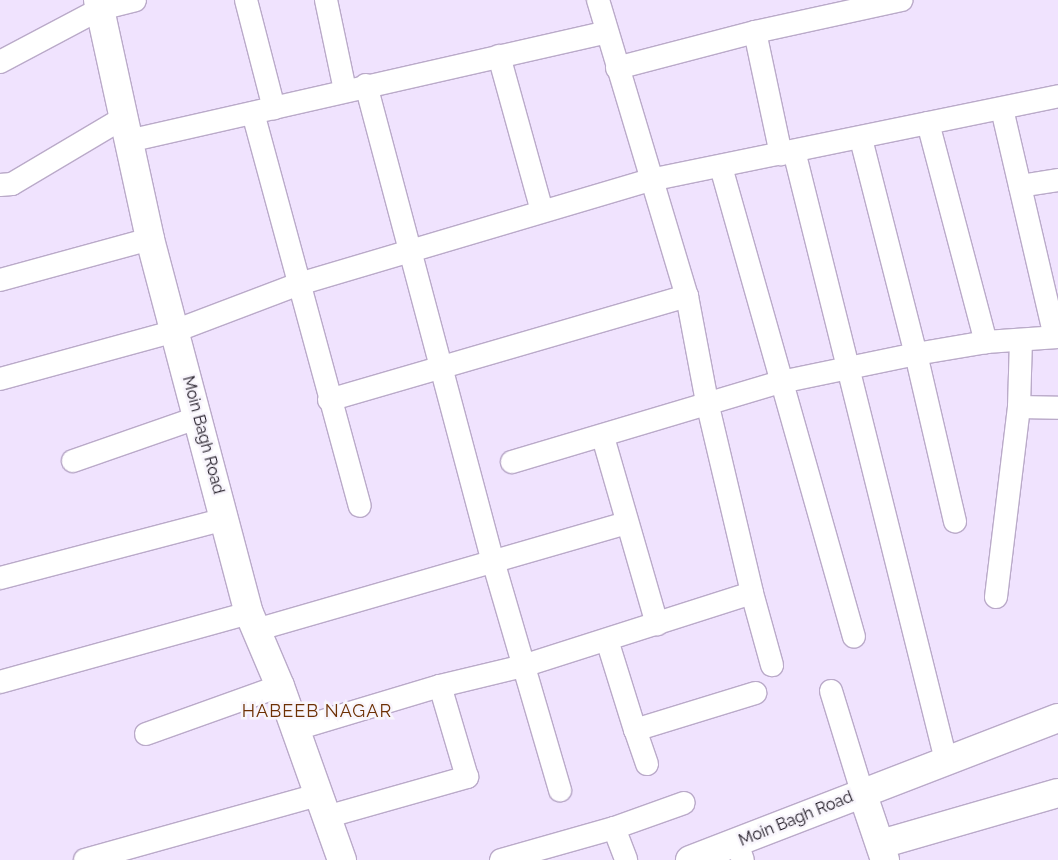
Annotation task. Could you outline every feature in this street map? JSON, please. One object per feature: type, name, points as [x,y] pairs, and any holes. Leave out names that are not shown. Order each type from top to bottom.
[{"type":"street","points":[[0,62],[99,5],[135,0]]},
{"type":"street","points":[[246,0],[264,110],[299,284],[360,506]]},
{"type":"street","points":[[326,0],[411,251],[440,366],[522,666],[560,790]]},
{"type":"street","points":[[598,0],[650,180],[687,296],[707,402],[752,594],[772,665]]},
{"type":"street","points":[[618,68],[755,32],[902,0]]},
{"type":"street","name":"Moin Bagh Road","points":[[99,5],[150,239],[253,621],[280,686],[293,730],[342,860]]},
{"type":"street","points":[[0,185],[12,184],[126,130],[264,110],[356,87],[606,32]]},
{"type":"street","points":[[755,32],[787,153],[848,367],[946,760]]},
{"type":"street","points":[[499,56],[542,211]]},
{"type":"street","points":[[0,379],[175,331],[299,284],[650,180],[861,139],[1058,96]]},
{"type":"street","points":[[512,462],[603,437],[707,402],[781,382],[848,367],[986,342],[1057,337],[1002,109]]},
{"type":"street","points":[[928,123],[986,342]]},
{"type":"street","points":[[861,139],[916,354],[955,522]]},
{"type":"street","points":[[721,167],[854,637]]},
{"type":"street","points":[[1020,186],[1058,180]]},
{"type":"street","points":[[0,280],[150,239]]},
{"type":"street","points":[[330,400],[440,366],[687,296]]},
{"type":"street","points":[[996,597],[1019,407],[1021,340]]},
{"type":"street","points":[[1019,407],[1058,408]]},
{"type":"street","points":[[73,461],[198,417]]},
{"type":"street","points":[[603,437],[626,523],[657,624]]},
{"type":"street","points":[[0,578],[225,520]]},
{"type":"street","points":[[0,682],[493,561],[626,523]]},
{"type":"street","points":[[293,730],[440,686],[522,666],[752,594]]},
{"type":"street","points":[[607,640],[647,764]]},
{"type":"street","points":[[146,734],[280,686]]},
{"type":"street","points":[[85,860],[322,806],[467,777],[440,686]]},
{"type":"street","points":[[831,691],[862,792],[1058,718]]},
{"type":"street","points":[[635,730],[756,693]]},
{"type":"street","name":"Moin Bagh Road","points":[[690,860],[740,851],[862,792],[883,852]]},
{"type":"street","points":[[883,852],[1058,793]]},
{"type":"street","points":[[501,860],[614,828],[684,803]]},
{"type":"street","points":[[614,828],[626,860]]},
{"type":"district","name":"HABEEB NAGAR","points":[[317,711]]}]
